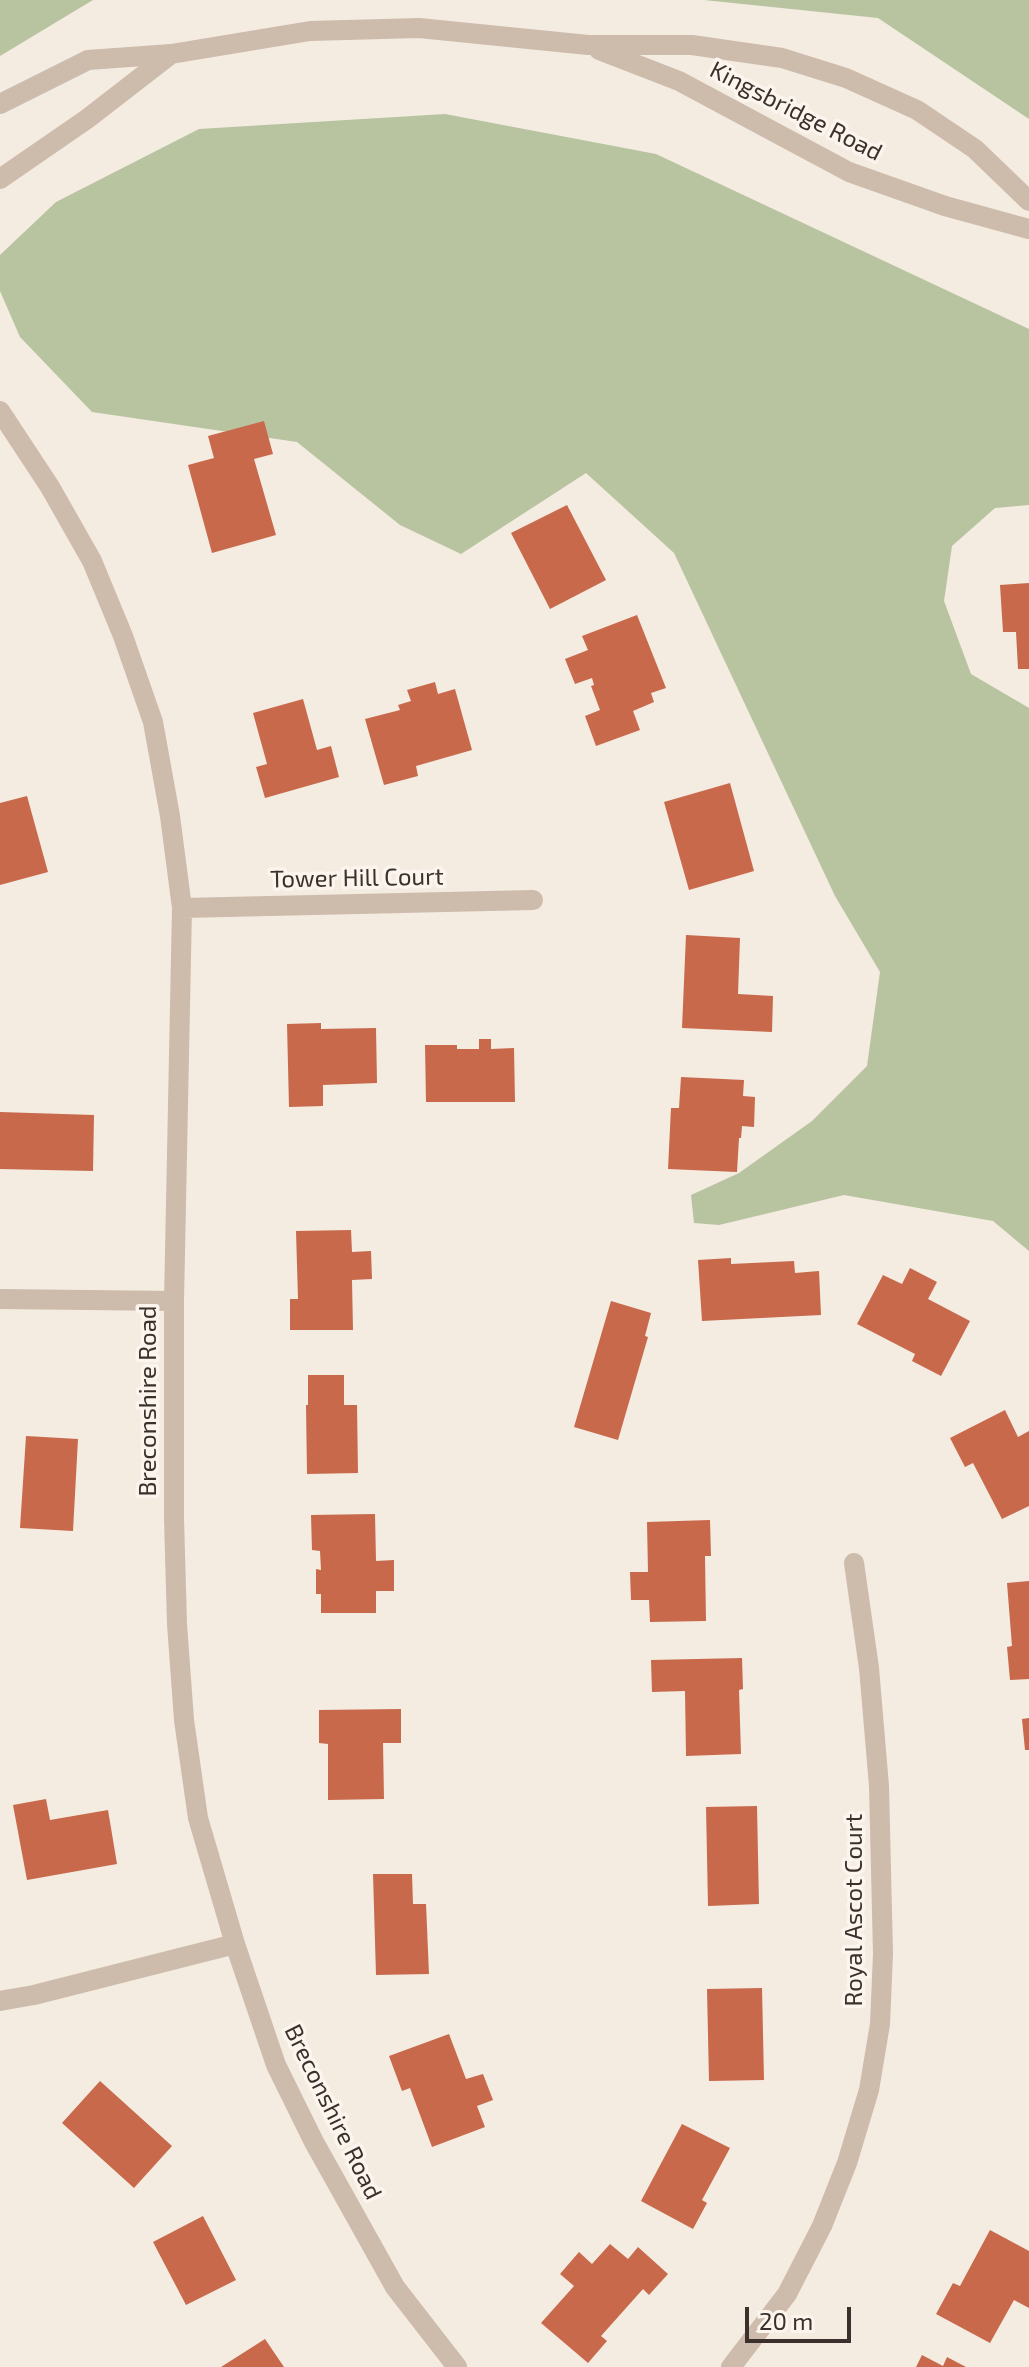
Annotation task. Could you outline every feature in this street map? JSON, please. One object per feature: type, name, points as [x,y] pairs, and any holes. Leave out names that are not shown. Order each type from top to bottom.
[{"type":"street","name":"Kingsbridge Road","points":[[0,104],[88,60],[171,54],[310,31],[419,28],[588,45],[692,45],[782,58],[846,78],[917,110],[975,149],[1029,201]]},
{"type":"street","name":"Kingsbridge Road","points":[[588,45],[679,81],[849,172],[945,206],[1029,229]]},
{"type":"street","name":"Kingsbridge Road","points":[[0,179],[87,119],[171,54]]},
{"type":"street","name":"Breconshire Road","points":[[0,411],[50,487],[92,561],[123,636],[153,722],[170,816],[182,908],[174,1301],[174,1518],[184,1720],[198,1818],[235,1944],[276,2065],[314,2142],[395,2287],[457,2367]]},
{"type":"street","name":"Tower Hill Court","points":[[182,908],[533,900]]},
{"type":"street","points":[[0,1299],[174,1301]]},
{"type":"street","name":"Royal Ascot Court","points":[[731,2367],[787,2294],[822,2226],[847,2163],[869,2090],[880,2024],[883,1954],[879,1786],[869,1668],[854,1563]]},
{"type":"street","points":[[0,2001],[235,1944]]},
{"type":"green space","points":[[0,0],[93,0],[0,56]]},
{"type":"green space","points":[[704,0],[1029,0],[1029,119],[878,18]]},
{"type":"green space","points":[[445,114],[656,154],[1029,329],[1029,505],[995,508],[952,546],[944,601],[971,674],[1029,708],[1029,1251],[993,1221],[844,1195],[719,1225],[694,1223],[691,1195],[739,1173],[812,1121],[867,1066],[880,972],[835,896],[674,553],[586,473],[461,554],[400,525],[297,442],[92,412],[20,337],[0,291],[0,255],[56,202],[199,129]]},
{"type":"building","points":[[264,421],[273,454],[254,459],[276,535],[212,553],[188,465],[214,458],[208,436]]},
{"type":"building","points":[[567,505],[606,580],[550,609],[511,533]]},
{"type":"building","points":[[1029,583],[1029,669],[1018,669],[1016,632],[1003,632],[1000,585]]},
{"type":"building","points":[[637,615],[666,688],[651,693],[654,702],[633,711],[640,730],[596,746],[585,716],[600,710],[591,686],[594,685],[592,678],[575,684],[565,659],[588,650],[582,636]]},
{"type":"building","points":[[435,682],[438,694],[455,689],[472,750],[416,766],[418,776],[384,785],[365,719],[400,710],[398,705],[411,701],[407,690]]},
{"type":"building","points":[[303,699],[317,750],[331,746],[339,777],[265,798],[256,767],[267,764],[253,713]]},
{"type":"building","points":[[730,783],[754,871],[689,890],[664,802]]},
{"type":"building","points":[[27,796],[48,872],[0,885],[0,803]]},
{"type":"building","points":[[686,935],[740,938],[738,994],[773,996],[772,1032],[682,1028]]},
{"type":"building","points":[[321,1023],[321,1029],[376,1028],[377,1083],[323,1085],[323,1106],[289,1107],[287,1024]]},
{"type":"building","points":[[479,1039],[491,1039],[491,1049],[514,1048],[515,1102],[426,1102],[425,1045],[479,1049]]},
{"type":"building","points":[[681,1077],[744,1080],[743,1096],[755,1097],[754,1127],[742,1126],[737,1172],[668,1169],[671,1108],[679,1108]]},
{"type":"building","points":[[0,1112],[94,1115],[93,1171],[0,1169]]},
{"type":"building","points":[[351,1230],[352,1252],[371,1251],[372,1279],[352,1280],[353,1330],[290,1330],[290,1299],[298,1299],[296,1231]]},
{"type":"building","points":[[731,1258],[731,1264],[794,1261],[795,1273],[819,1271],[821,1315],[702,1321],[698,1260]]},
{"type":"building","points":[[910,1268],[937,1282],[928,1299],[970,1321],[941,1376],[912,1361],[915,1354],[857,1324],[883,1275],[902,1284]]},
{"type":"building","points":[[611,1301],[651,1313],[645,1336],[648,1337],[618,1440],[574,1427]]},
{"type":"building","points":[[308,1375],[344,1375],[344,1405],[357,1405],[358,1473],[307,1474]]},
{"type":"building","points":[[1005,1410],[1018,1437],[1029,1431],[1029,1506],[1002,1519],[973,1463],[965,1467],[950,1438]]},
{"type":"building","points":[[26,1436],[78,1439],[73,1531],[20,1528]]},
{"type":"building","points":[[375,1514],[376,1561],[394,1560],[394,1591],[376,1591],[376,1613],[321,1613],[321,1594],[316,1594],[316,1569],[321,1570],[320,1551],[312,1550],[311,1515]]},
{"type":"building","points":[[710,1520],[711,1556],[705,1556],[706,1621],[650,1622],[649,1600],[631,1600],[630,1572],[648,1572],[647,1522]]},
{"type":"building","points":[[1029,1581],[1029,1679],[1010,1680],[1007,1647],[1012,1646],[1007,1583]]},
{"type":"building","points":[[742,1658],[743,1689],[739,1690],[741,1754],[686,1756],[685,1691],[652,1692],[651,1660]]},
{"type":"building","points":[[401,1709],[401,1743],[383,1743],[384,1799],[328,1800],[328,1744],[319,1743],[319,1710]]},
{"type":"building","points":[[1029,1718],[1029,1750],[1025,1750],[1022,1719]]},
{"type":"building","points":[[46,1799],[50,1820],[108,1810],[117,1864],[27,1880],[13,1805]]},
{"type":"building","points":[[757,1806],[759,1904],[708,1906],[706,1807]]},
{"type":"building","points":[[373,1874],[412,1874],[413,1904],[426,1904],[429,1974],[376,1975]]},
{"type":"building","points":[[762,1988],[764,2080],[709,2081],[707,1989]]},
{"type":"building","points":[[449,2034],[466,2079],[483,2074],[493,2100],[477,2106],[485,2127],[432,2147],[410,2088],[402,2091],[389,2056]]},
{"type":"building","points":[[100,2081],[172,2146],[134,2188],[62,2123]]},
{"type":"building","points":[[682,2124],[730,2148],[702,2200],[707,2203],[693,2229],[641,2201]]},
{"type":"building","points":[[203,2216],[236,2280],[186,2305],[153,2242]]},
{"type":"building","points":[[990,2230],[1029,2251],[1029,2308],[1014,2300],[990,2343],[936,2314],[953,2283],[960,2286]]},
{"type":"building","points":[[610,2244],[628,2259],[638,2247],[668,2274],[649,2295],[643,2289],[601,2336],[607,2341],[588,2363],[541,2323],[574,2286],[560,2274],[579,2252],[592,2264]]},
{"type":"building","points":[[265,2339],[284,2367],[221,2367]]},
{"type":"building","points":[[922,2355],[943,2366],[947,2357],[966,2367],[916,2367]]}]
